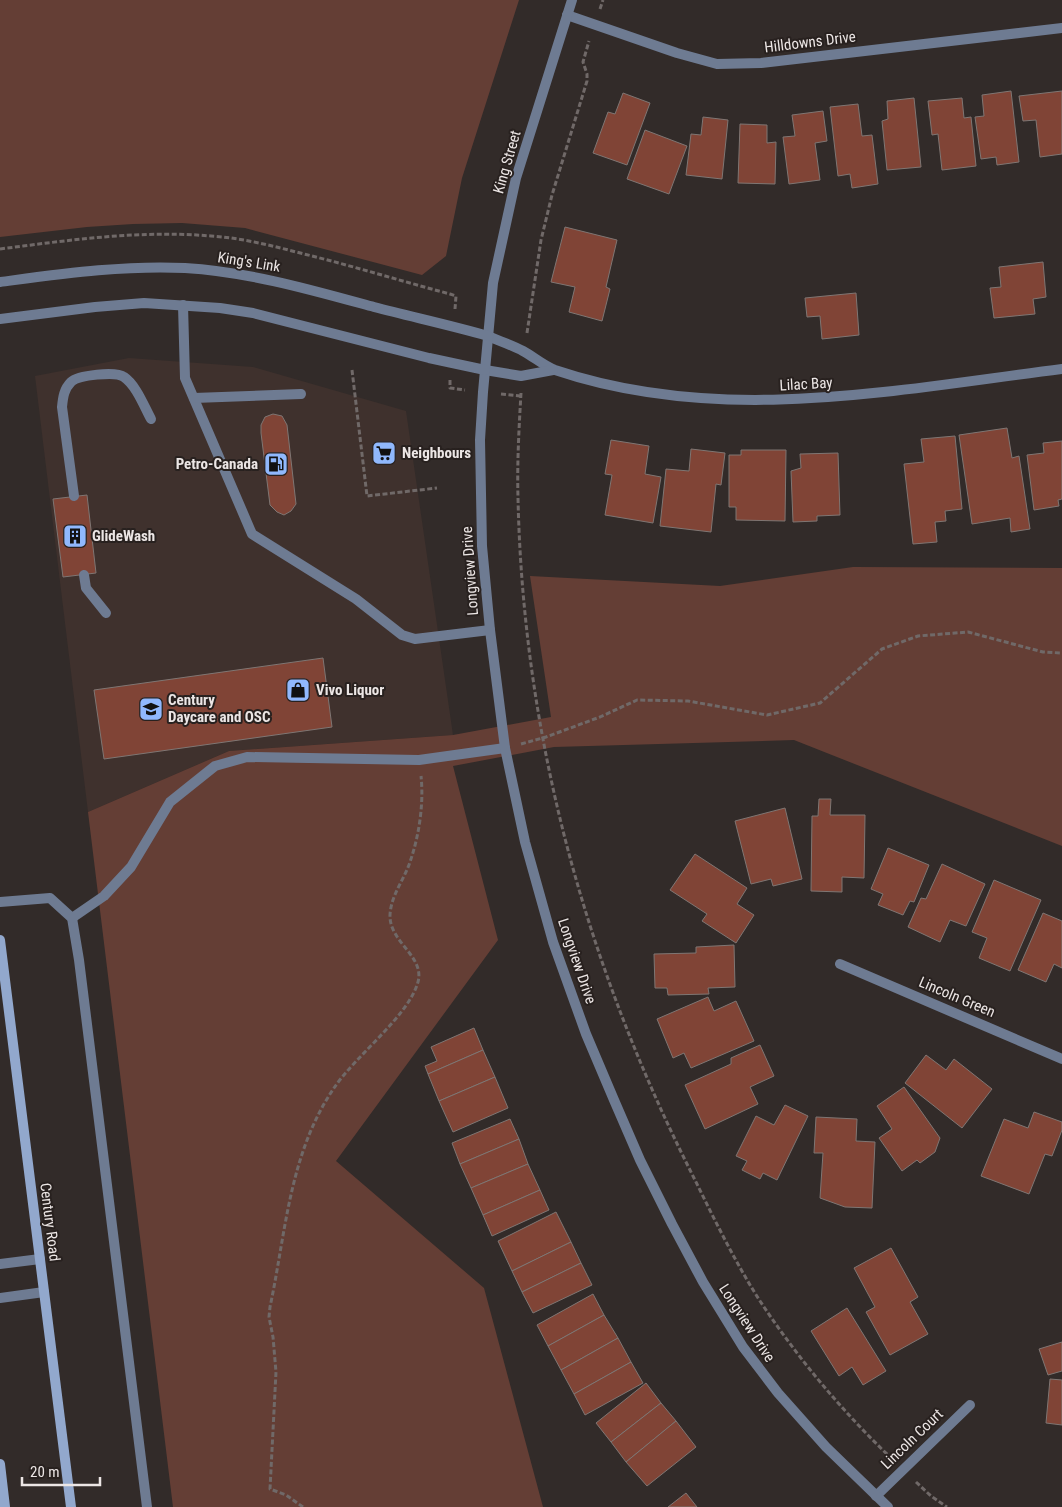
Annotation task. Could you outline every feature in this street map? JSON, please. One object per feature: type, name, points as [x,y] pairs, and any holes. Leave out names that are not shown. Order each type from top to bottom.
[{"type":"main road","name":"Century Road","points":[[0,940],[71,1507]]},
{"type":"main road","points":[[0,1464],[5,1507]]},
{"type":"street","name":"King Street","points":[[488,336],[493,283],[516,178],[572,0]]},
{"type":"street","name":"Hilldowns Drive","points":[[567,15],[677,53],[717,64],[761,63],[1062,28]]},
{"type":"street","name":"King's Link","points":[[0,282],[94,270],[136,268],[185,268],[240,274],[294,285],[488,336]]},
{"type":"street","points":[[0,319],[124,305],[183,305],[220,308],[253,313],[429,358],[485,370]]},
{"type":"street","points":[[183,305],[186,378],[252,534],[356,599],[402,635],[415,639],[490,630]]},
{"type":"street","name":"Lilac Bay","points":[[488,336],[523,351],[554,370],[623,388],[684,397],[738,400],[829,398],[1062,368]]},
{"type":"street","name":"Longview Drive","points":[[488,336],[480,440],[482,546],[490,630],[505,748],[525,842],[552,942],[586,1034],[640,1160],[703,1282],[743,1347],[778,1393],[826,1447],[888,1507]]},
{"type":"street","name":"Lilac Bay","points":[[485,370],[521,376],[554,370]]},
{"type":"street","points":[[74,496],[62,407],[66,387],[73,380],[113,374],[121,375],[129,381],[151,419]]},
{"type":"street","points":[[194,398],[301,394]]},
{"type":"street","points":[[84,575],[86,588],[106,613]]},
{"type":"street","points":[[72,918],[104,896],[131,867],[170,802],[215,766],[247,757],[419,760],[505,748]]},
{"type":"street","points":[[0,902],[50,898],[72,918],[147,1507]]},
{"type":"street","name":"Lincoln Green","points":[[840,964],[1062,1059]]},
{"type":"street","points":[[0,1264],[40,1259]]},
{"type":"street","points":[[0,1298],[44,1292]]},
{"type":"street","name":"Lincoln Court","points":[[876,1496],[902,1468],[970,1405]]},
{"type":"path","points":[[523,351],[529,324],[541,240],[554,186],[587,81],[583,62],[603,0]]},
{"type":"path","points":[[0,249],[109,236],[172,234],[213,236],[256,242],[456,296]]},
{"type":"path","points":[[352,370],[368,496],[438,488]]},
{"type":"path","points":[[521,376],[518,444],[520,552],[526,621],[542,739],[558,812],[594,943],[646,1077],[676,1143],[719,1229],[759,1299],[800,1357],[839,1403],[931,1496],[947,1507]]},
{"type":"path","points":[[505,748],[542,739],[600,718],[637,700],[688,701],[766,715],[820,704],[882,649],[918,636],[968,632],[1043,652],[1062,653]]},
{"type":"path","points":[[304,1507],[286,1495],[270,1489],[276,1372],[269,1317],[270,1307],[291,1189],[299,1161],[313,1127],[334,1088],[358,1058],[399,1015],[413,995],[419,980],[415,958],[405,949],[394,932],[390,916],[393,899],[410,863],[416,838],[421,808],[422,784],[419,760]]},
{"type":"shaded area","points":[[0,0],[519,0],[462,178],[446,256],[422,275],[245,228],[182,223],[133,224],[0,237]]},
{"type":"shaded area","points":[[129,358],[253,367],[406,411],[453,735],[229,751],[88,812],[35,376]]},
{"type":"shaded area","points":[[853,567],[1062,568],[1062,846],[794,740],[554,747],[453,766],[498,940],[336,1161],[484,1288],[543,1507],[173,1507],[88,812],[229,751],[453,735],[551,717],[530,576],[720,586]]},
{"type":"building","points":[[1011,91],[1019,162],[997,165],[996,157],[981,159],[975,117],[984,116],[982,95]]},
{"type":"building","points":[[1062,91],[1062,154],[1040,157],[1036,120],[1023,121],[1019,96]]},
{"type":"building","points":[[623,93],[650,103],[627,165],[593,153],[608,112],[615,114]]},
{"type":"building","points":[[914,98],[921,167],[887,170],[882,121],[888,119],[887,101]]},
{"type":"building","points":[[962,98],[964,118],[971,117],[976,166],[942,170],[938,134],[932,135],[928,101]]},
{"type":"building","points":[[858,104],[862,136],[872,135],[878,184],[852,188],[850,174],[838,176],[830,107]]},
{"type":"building","points":[[823,111],[827,141],[815,143],[820,180],[789,184],[783,137],[795,136],[792,115]]},
{"type":"building","points":[[703,117],[728,120],[722,179],[686,175],[691,134],[701,135]]},
{"type":"building","points":[[740,124],[767,125],[767,143],[776,142],[775,184],[738,183]]},
{"type":"building","points":[[645,130],[687,146],[669,194],[627,179]]},
{"type":"building","points":[[565,227],[617,240],[606,287],[610,289],[602,321],[569,312],[575,287],[551,282]]},
{"type":"building","points":[[1043,262],[1046,297],[1033,299],[1035,314],[994,318],[990,288],[1001,287],[999,267]]},
{"type":"building","points":[[856,293],[859,335],[822,339],[820,316],[807,317],[805,298]]},
{"type":"building","points":[[273,414],[282,416],[287,425],[296,504],[291,511],[284,515],[277,512],[270,505],[261,433],[261,425],[265,417]]},
{"type":"building","points":[[1007,428],[1012,458],[1019,456],[1030,529],[1011,532],[1010,518],[972,524],[959,435]]},
{"type":"building","points":[[955,436],[962,509],[945,511],[946,521],[935,522],[937,542],[913,544],[904,464],[924,462],[921,439]]},
{"type":"building","points":[[611,440],[649,446],[645,474],[661,477],[653,523],[605,515],[612,475],[605,474]]},
{"type":"building","points":[[1062,441],[1062,499],[1058,500],[1059,506],[1034,510],[1027,455],[1044,453],[1043,443]]},
{"type":"building","points":[[691,449],[725,453],[721,485],[716,484],[711,532],[660,526],[666,469],[689,471]]},
{"type":"building","points":[[741,450],[786,450],[785,521],[736,520],[736,507],[729,507],[729,455],[741,455]]},
{"type":"building","points":[[838,453],[840,515],[817,516],[817,521],[793,522],[791,471],[801,468],[800,454]]},
{"type":"building","name":"GlideWash","points":[[87,495],[96,573],[63,577],[53,499]]},
{"type":"building","points":[[323,658],[332,727],[104,759],[94,690]]},
{"type":"building","points":[[819,799],[831,799],[830,815],[865,815],[864,878],[842,877],[842,892],[811,891],[812,816],[818,816]]},
{"type":"building","points":[[785,808],[802,879],[773,886],[771,879],[751,884],[735,821]]},
{"type":"building","points":[[888,848],[929,865],[914,902],[910,901],[903,915],[878,905],[883,894],[871,889]]},
{"type":"building","points":[[695,854],[747,888],[737,904],[754,915],[736,943],[702,921],[707,914],[670,890]]},
{"type":"building","points":[[942,864],[985,884],[966,926],[950,920],[940,942],[908,927],[921,898],[926,899]]},
{"type":"building","points":[[994,880],[1041,900],[1010,971],[979,958],[987,938],[972,932]]},
{"type":"building","points":[[1043,913],[1062,921],[1062,968],[1054,964],[1046,982],[1018,970]]},
{"type":"building","points":[[734,945],[735,987],[708,988],[709,994],[668,995],[667,988],[655,988],[654,954],[696,953],[696,947]]},
{"type":"building","points":[[708,997],[714,1011],[736,1001],[754,1041],[691,1068],[684,1053],[673,1058],[657,1019]]},
{"type":"building","points":[[474,1028],[483,1050],[428,1074],[425,1066],[437,1061],[431,1047]]},
{"type":"building","points":[[760,1045],[774,1076],[750,1087],[758,1104],[705,1129],[685,1085],[731,1064],[731,1058]]},
{"type":"building","points":[[483,1050],[495,1077],[439,1101],[428,1074]]},
{"type":"building","points":[[926,1055],[946,1070],[954,1059],[992,1089],[962,1128],[905,1083]]},
{"type":"building","points":[[495,1077],[508,1108],[453,1132],[439,1101]]},
{"type":"building","points":[[904,1087],[940,1138],[935,1152],[920,1163],[917,1160],[902,1171],[879,1138],[892,1129],[877,1106]]},
{"type":"building","points":[[785,1105],[808,1116],[777,1180],[763,1173],[760,1179],[742,1170],[747,1161],[736,1156],[756,1116],[774,1125]]},
{"type":"building","points":[[1034,1112],[1062,1122],[1062,1130],[1052,1156],[1045,1154],[1029,1194],[981,1176],[1004,1119],[1028,1128]]},
{"type":"building","points":[[816,1117],[857,1119],[856,1141],[875,1142],[872,1208],[845,1207],[820,1198],[823,1153],[814,1153]]},
{"type":"building","points":[[510,1119],[519,1139],[460,1164],[452,1143]]},
{"type":"building","points":[[519,1139],[528,1164],[471,1188],[460,1164]]},
{"type":"building","points":[[528,1164],[540,1190],[483,1215],[471,1188]]},
{"type":"building","points":[[540,1190],[549,1210],[492,1236],[483,1215]]},
{"type":"building","points":[[556,1212],[571,1242],[512,1271],[498,1241]]},
{"type":"building","points":[[571,1242],[581,1263],[522,1292],[512,1271]]},
{"type":"building","points":[[891,1248],[918,1297],[910,1302],[928,1334],[890,1355],[866,1312],[875,1307],[854,1268]]},
{"type":"building","points":[[581,1263],[592,1285],[533,1313],[522,1292]]},
{"type":"building","points":[[593,1294],[604,1315],[548,1346],[537,1325]]},
{"type":"building","points":[[847,1308],[886,1371],[863,1385],[852,1367],[839,1376],[811,1331]]},
{"type":"building","points":[[604,1315],[618,1338],[561,1370],[548,1346]]},
{"type":"building","points":[[618,1338],[631,1362],[574,1394],[561,1370]]},
{"type":"building","points":[[1062,1342],[1062,1371],[1048,1375],[1039,1349]]},
{"type":"building","points":[[631,1362],[643,1383],[585,1415],[574,1394]]},
{"type":"building","points":[[1050,1379],[1062,1380],[1062,1425],[1046,1423]]},
{"type":"building","points":[[646,1383],[661,1403],[611,1442],[596,1423]]},
{"type":"building","points":[[661,1403],[676,1421],[626,1462],[611,1442]]},
{"type":"building","points":[[676,1421],[696,1447],[647,1486],[626,1462]]},
{"type":"building","points":[[686,1493],[697,1507],[668,1507]]},
{"type":"place","name":"Neighbours","points":[[384,453]]},
{"type":"place","name":"Petro-Canada","points":[[276,464]]},
{"type":"place","name":"GlideWash","points":[[75,536]]},
{"type":"place","name":"Vivo Liquor","points":[[298,690]]},
{"type":"place","name":"Century Daycare and OSC","points":[[151,709]]}]
